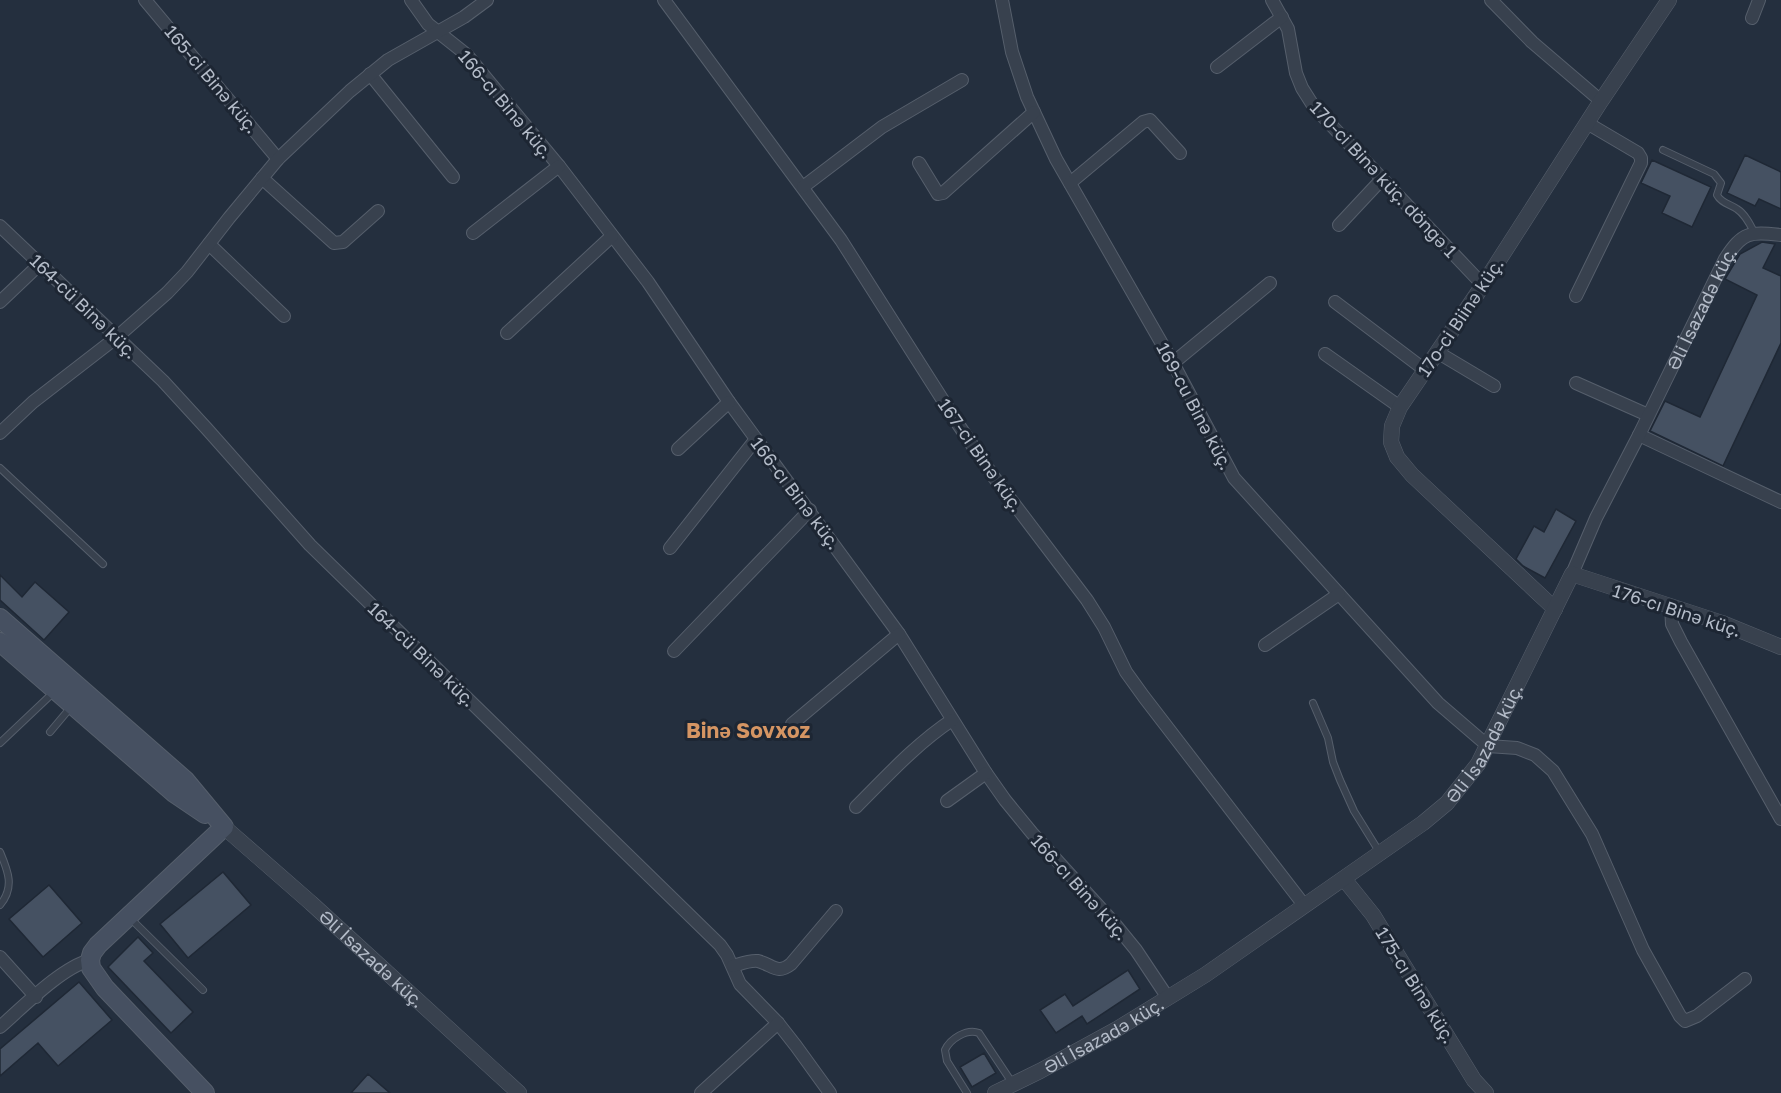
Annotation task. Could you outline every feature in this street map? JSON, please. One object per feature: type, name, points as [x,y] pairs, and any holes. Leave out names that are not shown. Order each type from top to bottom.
[{"type":"main road","points":[[0,618],[224,827],[98,945],[90,960],[92,968],[105,988],[205,1093]]},
{"type":"main road","points":[[1,644],[73,705],[179,787]]},
{"type":"street","name":"165-ci Binə küç.","points":[[145,0],[278,159]]},
{"type":"street","name":"166-cı Binə küç.","points":[[411,0],[436,32],[467,54],[559,166],[648,282],[756,440],[810,510],[899,634],[986,773],[1032,833],[1136,950],[1168,998]]},
{"type":"street","points":[[0,434],[33,402],[117,338],[167,293],[187,272],[278,159],[370,74],[402,51],[464,17],[487,0]]},
{"type":"street","name":"167-ci Binə küç.","points":[[664,0],[841,240],[993,476],[1087,600],[1104,627],[1126,672],[1304,905]]},
{"type":"street","name":"169-cu Binə küç.","points":[[1002,0],[1012,52],[1034,112],[1056,159],[1173,363],[1234,478],[1438,702],[1488,746]]},
{"type":"street","name":"170-ci Binə küç. döngə 1","points":[[1272,0],[1288,29],[1296,73],[1314,107],[1483,285]]},
{"type":"street","points":[[1491,0],[1532,42],[1601,100]]},
{"type":"street","name":"17o-ci Biinə küç.","points":[[1555,609],[1412,475],[1400,462],[1393,448],[1391,432],[1400,408],[1425,369],[1483,285],[1601,100],[1669,0]]},
{"type":"street","points":[[1752,18],[1759,0]]},
{"type":"street","points":[[1217,67],[1282,17]]},
{"type":"street","points":[[370,74],[453,177]]},
{"type":"street","points":[[802,187],[882,127],[963,80]]},
{"type":"street","points":[[919,163],[938,194],[943,193],[1034,112]]},
{"type":"street","points":[[1070,183],[1143,122],[1149,120],[1180,153]]},
{"type":"street","points":[[1576,296],[1641,163],[1638,153],[1587,123]]},
{"type":"street","points":[[473,233],[559,166]]},
{"type":"street","points":[[262,178],[334,243],[343,242],[378,211]]},
{"type":"street","points":[[1339,225],[1382,179]]},
{"type":"street","name":"164-cü Binə küç.","points":[[0,226],[163,381],[310,545],[720,945],[728,955],[740,984],[778,1023],[830,1093]]},
{"type":"street","name":"Əli İsazadə küç.","points":[[995,1093],[1117,1029],[1205,975],[1380,854],[1448,802],[1471,774],[1488,746],[1572,574],[1596,518],[1722,265],[1741,239],[1755,232],[1781,235]]},
{"type":"street","points":[[507,333],[612,236]]},
{"type":"street","points":[[209,244],[284,316]]},
{"type":"street","points":[[0,302],[40,264]]},
{"type":"street","points":[[1173,363],[1270,283]]},
{"type":"street","points":[[1335,302],[1425,369]]},
{"type":"street","points":[[1437,352],[1494,386]]},
{"type":"street","points":[[1325,354],[1400,408]]},
{"type":"street","points":[[1576,383],[1648,415]]},
{"type":"street","points":[[678,449],[729,402]]},
{"type":"street","points":[[1639,435],[1781,502]]},
{"type":"street","points":[[670,548],[756,440]]},
{"type":"street","points":[[674,651],[810,510]]},
{"type":"street","name":"176-cı Binə küç.","points":[[1572,574],[1722,623],[1781,647]]},
{"type":"street","points":[[1265,645],[1339,594]]},
{"type":"street","points":[[1671,606],[1672,624],[1681,642],[1781,819]]},
{"type":"street","points":[[792,724],[899,634]]},
{"type":"street","points":[[856,807],[908,754],[952,720]]},
{"type":"street","points":[[1488,746],[1517,748],[1535,755],[1553,771],[1592,834],[1643,950],[1685,1021],[1697,1016],[1745,979]]},
{"type":"street","points":[[947,801],[986,773]]},
{"type":"street","name":"Əli İsazadə küç.","points":[[224,827],[311,903],[519,1093]]},
{"type":"street","name":"175-cı Binə küç.","points":[[1344,879],[1373,915],[1474,1080],[1486,1093]]},
{"type":"street","points":[[733,966],[758,961],[784,969],[791,964],[836,911]]},
{"type":"street","points":[[0,957],[36,996]]},
{"type":"street","points":[[0,1027],[72,967],[90,960]]},
{"type":"street","points":[[701,1093],[778,1023]]},
{"type":"lane","points":[[1663,150],[1714,174],[1721,183],[1717,195],[1719,200],[1737,209],[1746,217],[1755,232]]},
{"type":"lane","points":[[0,468],[103,564]]},
{"type":"lane","points":[[0,743],[55,690]]},
{"type":"lane","points":[[1313,703],[1328,738],[1340,780],[1354,811],[1380,854]]},
{"type":"lane","points":[[50,732],[73,705]]},
{"type":"lane","points":[[0,852],[10,882],[8,894],[0,905]]},
{"type":"lane","points":[[129,916],[203,990]]},
{"type":"lane","points":[[967,1093],[947,1060],[945,1050],[949,1042],[972,1031],[979,1033],[1013,1084]]},
{"type":"building","points":[[1745,155],[1781,172],[1781,209],[1759,199],[1755,206],[1727,193]]},
{"type":"building","points":[[1652,160],[1711,187],[1692,227],[1662,213],[1670,196],[1641,183]]},
{"type":"building","points":[[1762,242],[1775,244],[1763,268],[1781,276],[1781,343],[1723,466],[1650,431],[1665,401],[1700,417],[1757,295],[1725,279],[1740,254]]},
{"type":"building","points":[[1556,509],[1576,521],[1545,578],[1523,566],[1516,559],[1534,526],[1544,532]]},
{"type":"building","points":[[0,575],[22,597],[35,582],[69,612],[44,640],[0,600]]},
{"type":"building","points":[[223,872],[251,905],[188,958],[160,924]]},
{"type":"building","points":[[49,885],[82,923],[43,957],[9,919]]},
{"type":"building","points":[[138,937],[153,953],[144,961],[193,1012],[171,1033],[108,967]]},
{"type":"building","points":[[1128,970],[1140,989],[1087,1024],[1082,1016],[1056,1033],[1040,1010],[1065,994],[1073,1006]]},
{"type":"building","points":[[79,982],[112,1020],[58,1066],[38,1043],[0,1076],[0,1049]]},
{"type":"building","points":[[984,1053],[996,1073],[972,1087],[960,1067]]},
{"type":"building","points":[[368,1074],[390,1093],[351,1093]]},
{"type":"district","name":"Binə Sovxoz","points":[[748,730]]}]
